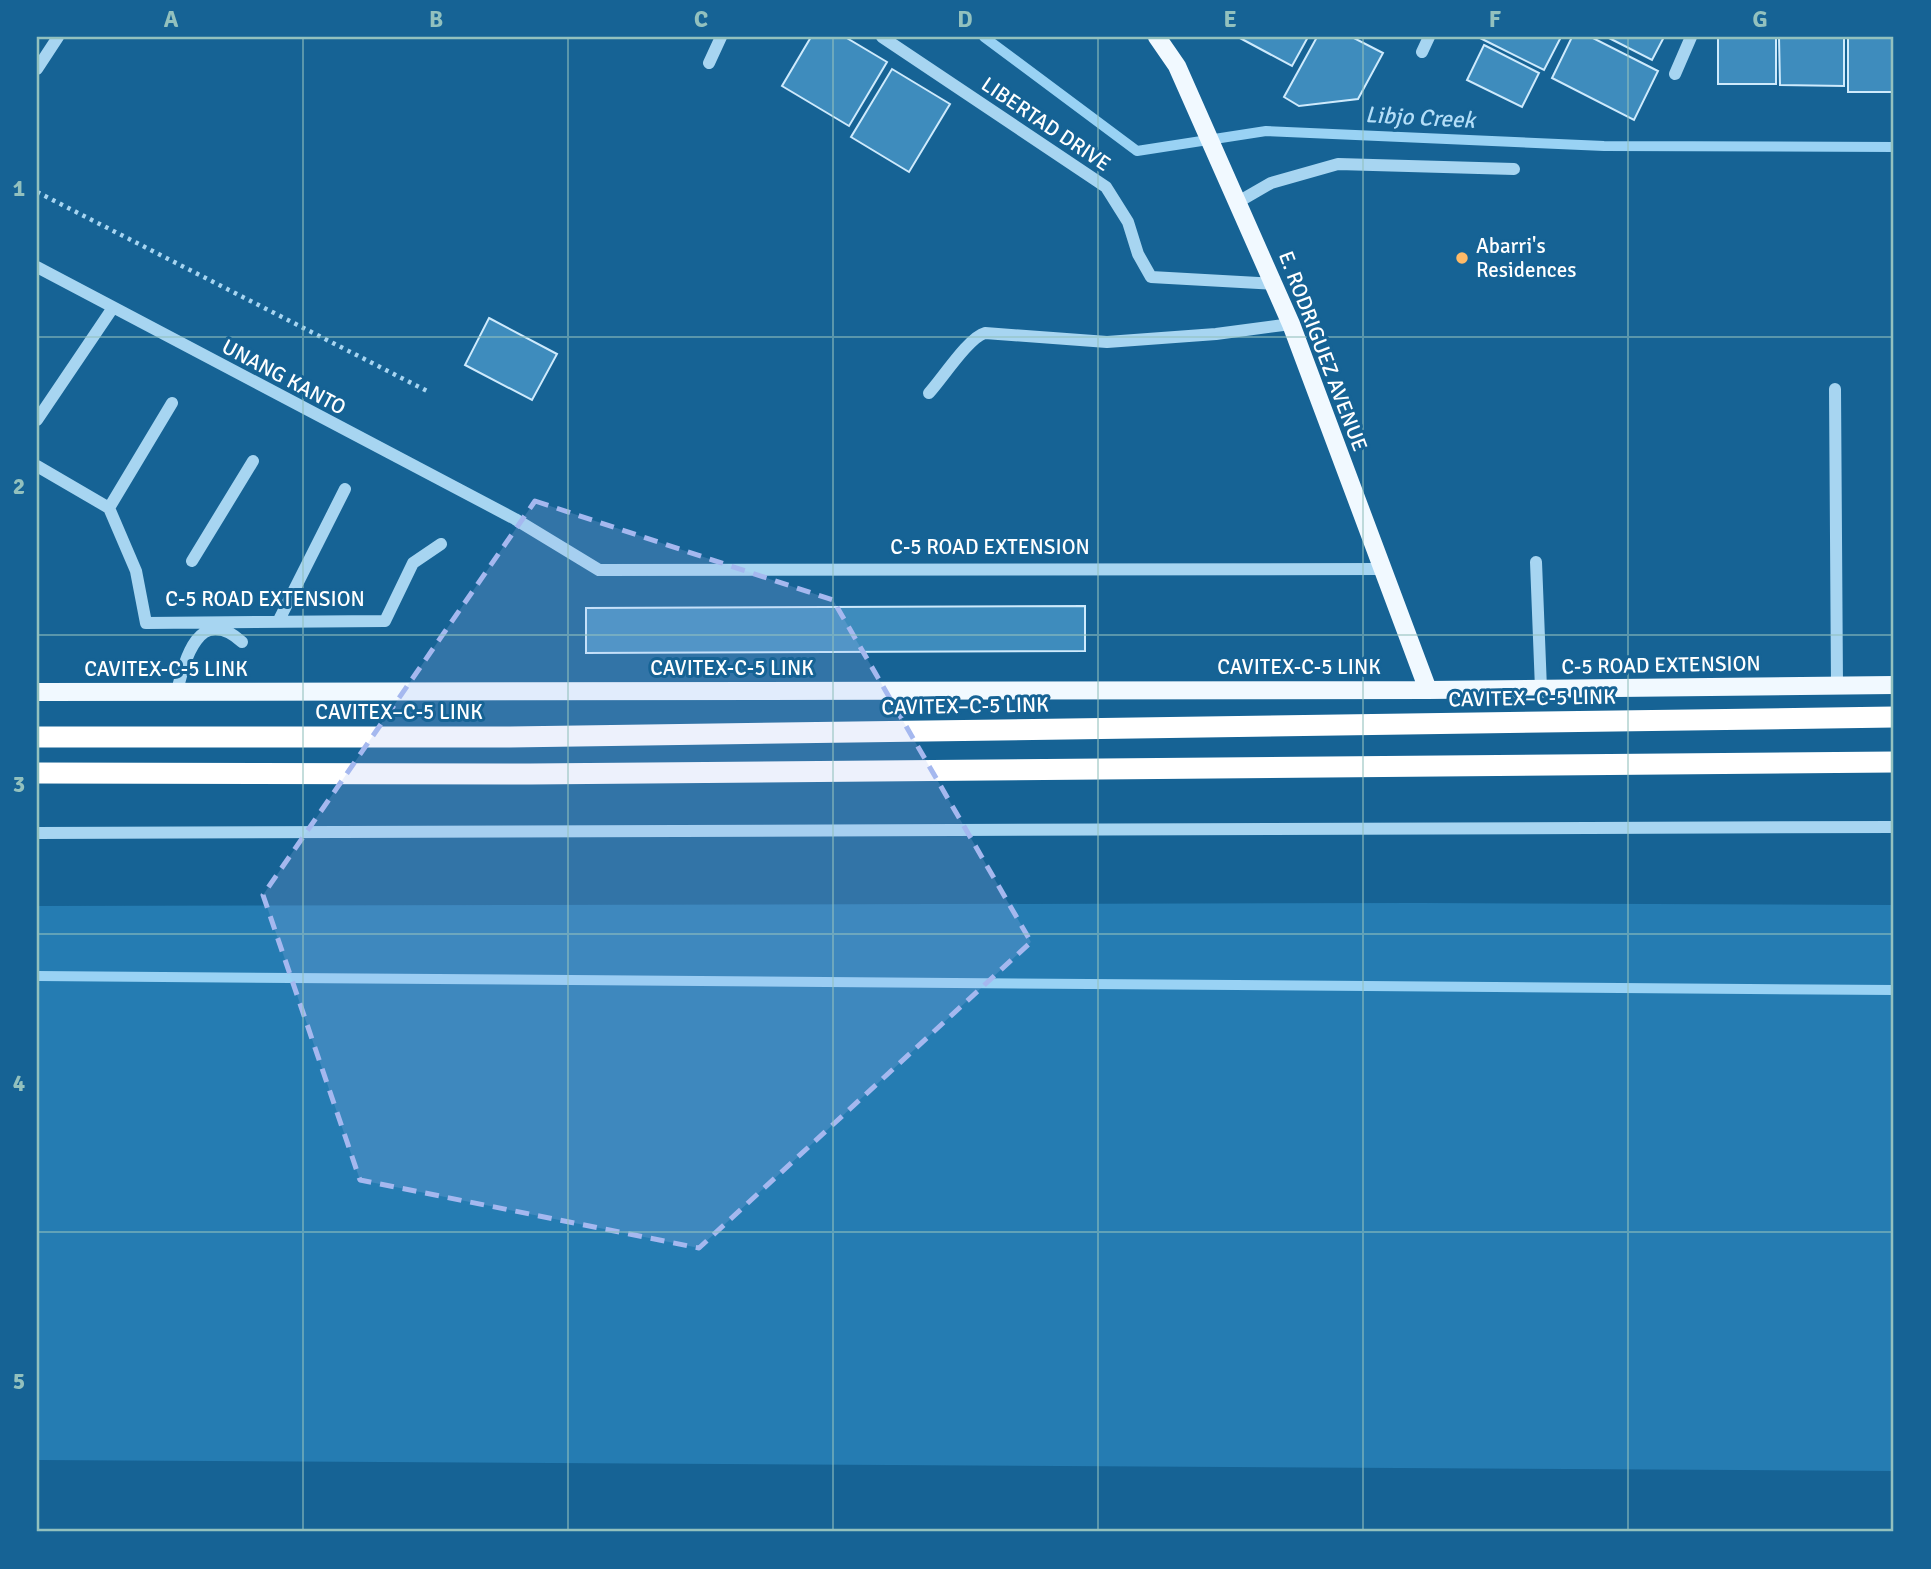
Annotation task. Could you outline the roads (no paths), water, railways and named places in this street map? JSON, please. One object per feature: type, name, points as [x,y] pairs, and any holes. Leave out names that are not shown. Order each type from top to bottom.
[{"type":"highway","name":"CAVITEX–C-5 LINK","points":[[37,737],[510,737],[1894,717]]},
{"type":"highway","points":[[37,773],[530,774],[1894,762]]},
{"type":"main road","name":"E. RODRIGUEZ AVENUE","points":[[1157,37],[1177,66],[1275,284],[1428,690]]},
{"type":"main road","name":"C-5 ROAD EXTENSION","points":[[1428,690],[1894,685]]},
{"type":"main road","name":"CAVITEX-C-5 LINK","points":[[37,692],[1428,690]]},
{"type":"street","points":[[37,69],[58,37]]},
{"type":"street","points":[[709,63],[721,37]]},
{"type":"street","name":"LIBERTAD DRIVE","points":[[882,37],[1106,187],[1128,222],[1138,254],[1151,278],[1275,284]]},
{"type":"street","points":[[1422,52],[1429,37]]},
{"type":"street","points":[[1675,74],[1690,37]]},
{"type":"street","points":[[1237,198],[1271,183],[1338,164],[1514,169]]},
{"type":"street","name":"UNANG KANTO","points":[[37,267],[112,309],[515,519],[599,570]]},
{"type":"street","points":[[37,420],[112,309]]},
{"type":"street","points":[[929,393],[971,340],[985,333],[1107,342],[1216,334],[1291,324]]},
{"type":"street","points":[[1835,389],[1837,685]]},
{"type":"street","points":[[37,466],[108,508],[172,403]]},
{"type":"street","points":[[192,561],[253,461]]},
{"type":"street","points":[[278,622],[345,489]]},
{"type":"street","name":"C-5 ROAD EXTENSION","points":[[108,508],[136,571],[146,623],[385,621],[413,563],[441,544]]},
{"type":"street","points":[[1536,562],[1541,689]]},
{"type":"street","name":"C-5 ROAD EXTENSION","points":[[599,570],[1382,569]]},
{"type":"street","points":[[177,691],[184,664],[193,643],[201,635],[212,630],[222,631],[242,642]]},
{"type":"street","points":[[37,833],[1894,827]]},
{"type":"waterway","name":"Libjo Creek","points":[[984,37],[1137,151],[1266,131],[1604,146],[1894,147]]},
{"type":"waterway","points":[[37,976],[1894,990]]},
{"type":"place","name":"Abarri's Residences","points":[[1462,258]]}]
